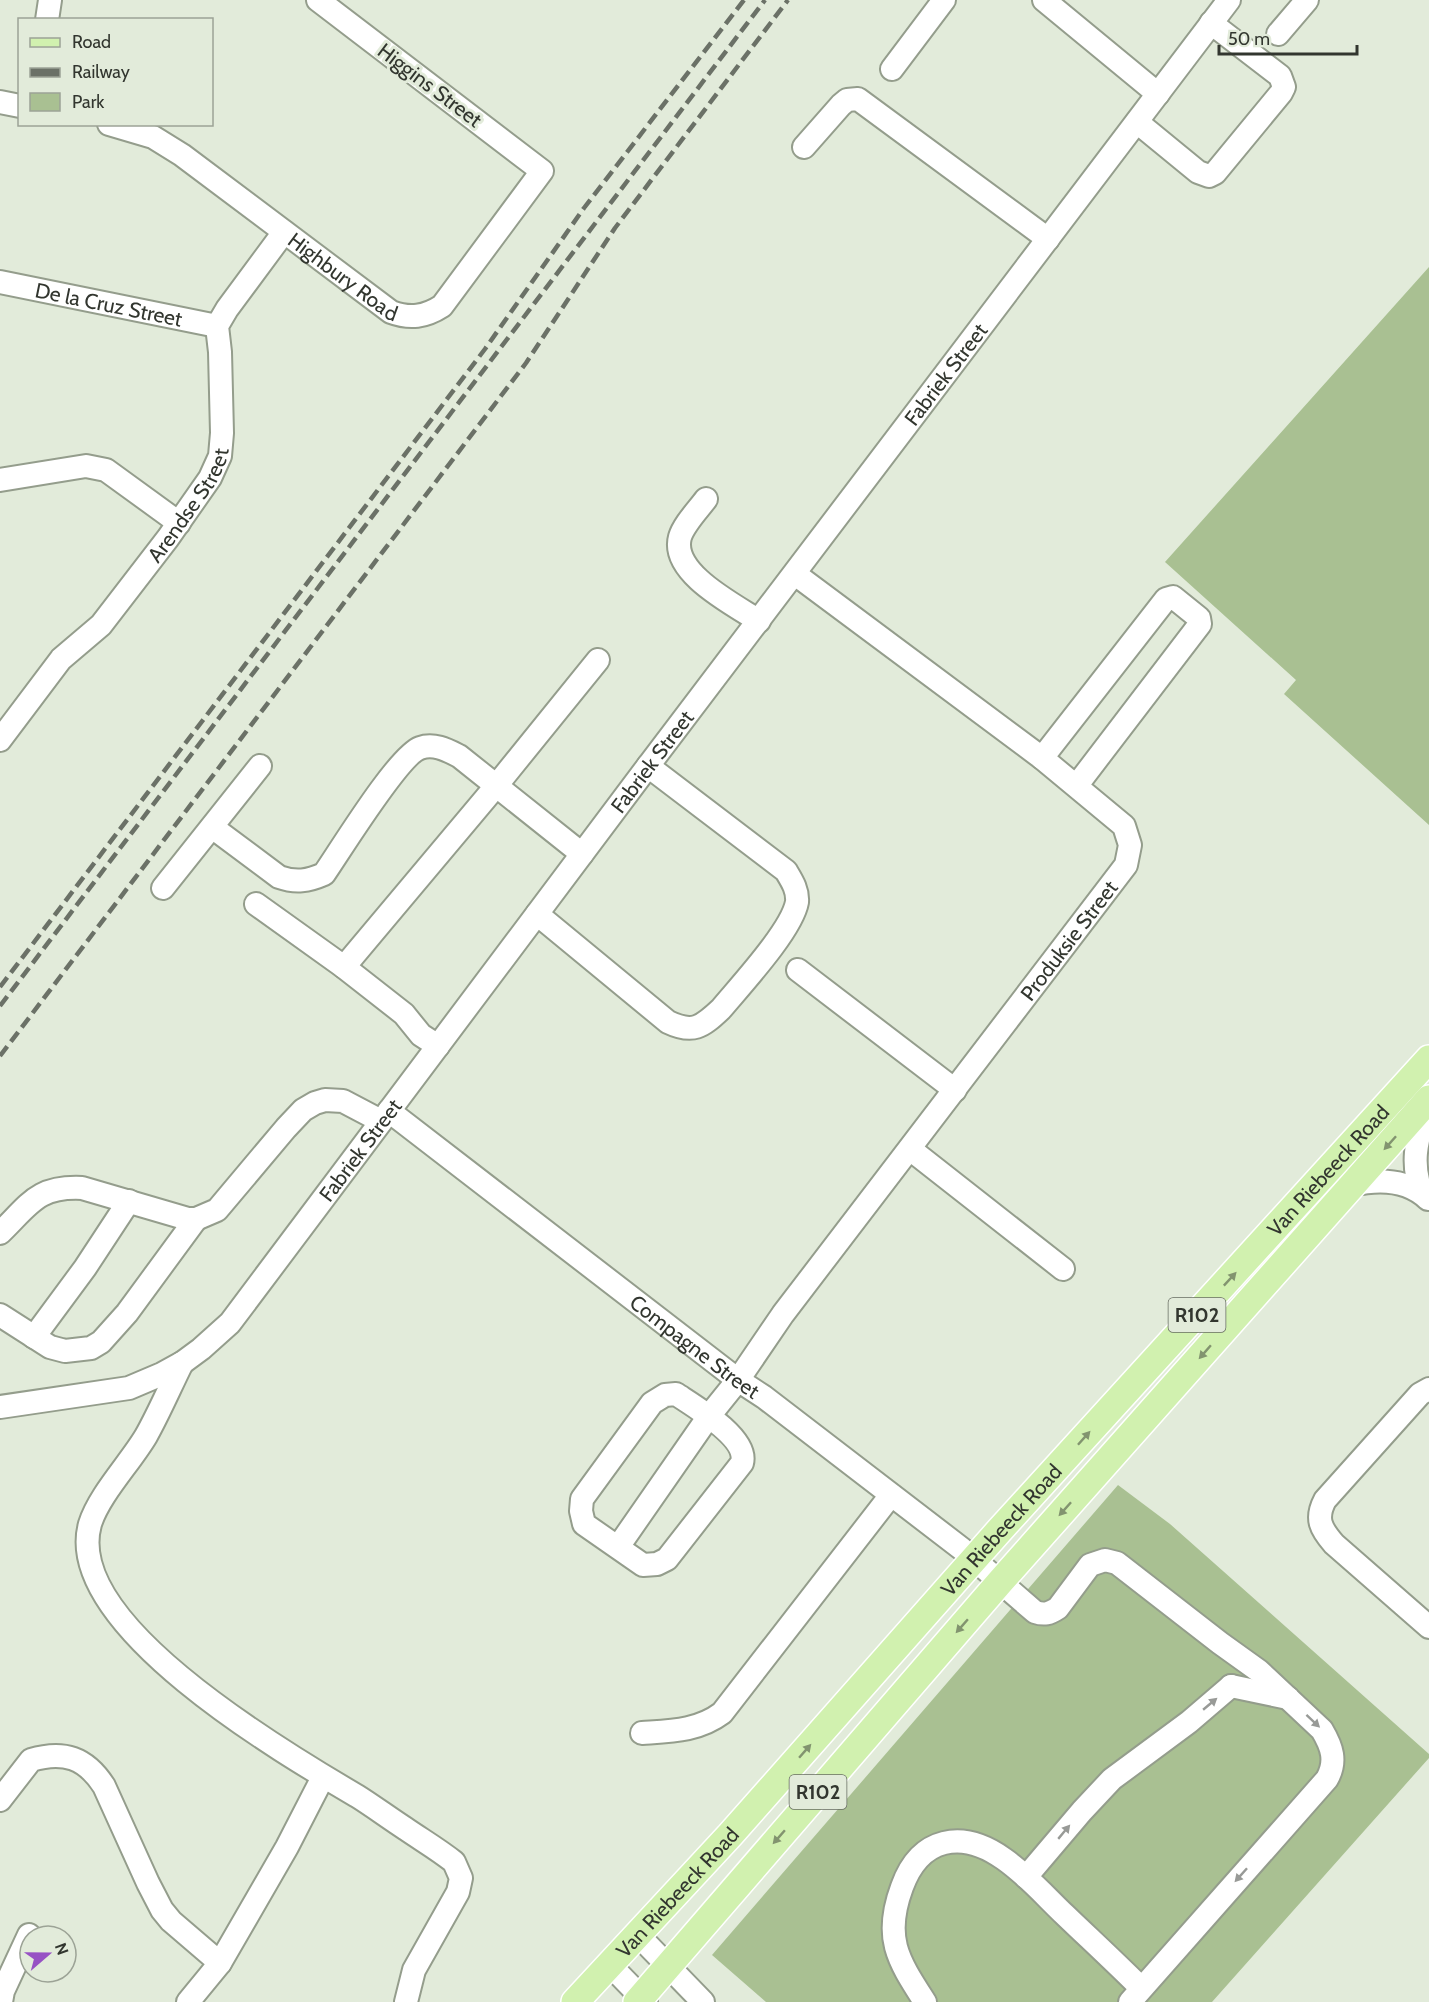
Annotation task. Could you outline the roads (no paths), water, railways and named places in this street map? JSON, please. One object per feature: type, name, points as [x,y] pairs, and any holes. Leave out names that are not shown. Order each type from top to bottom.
[{"type":"main road","name":"Van Riebeeck Road","points":[[574,2002],[730,1835],[974,1559],[1429,1059]]},
{"type":"main road","name":"Van Riebeeck Road","points":[[641,2000],[667,1966],[1000,1582],[1429,1099]]},
{"type":"street","points":[[46,18],[50,0]]},
{"type":"street","name":"Higgins Street","points":[[318,0],[542,171]]},
{"type":"street","points":[[892,69],[944,0]]},
{"type":"street","points":[[1044,0],[1158,94]]},
{"type":"street","name":"Fabriek Street","points":[[0,1407],[129,1388],[182,1363],[230,1323],[648,766],[1229,0]]},
{"type":"street","points":[[1278,34],[1307,0]]},
{"type":"street","points":[[1137,122],[1198,172],[1209,176],[1215,173],[1281,93],[1284,87],[1280,76],[1211,23]]},
{"type":"street","points":[[804,147],[841,105],[847,100],[858,99],[1048,239]]},
{"type":"street","points":[[0,102],[18,106]]},
{"type":"street","name":"Highbury Road","points":[[117,126],[136,131],[168,145],[391,312],[410,317],[422,316],[442,306],[542,171]]},
{"type":"street","points":[[217,326],[284,232]]},
{"type":"street","name":"De la Cruz Street","points":[[0,282],[217,326]]},
{"type":"street","name":"Arendse Street","points":[[3,731],[61,659],[100,625],[179,523],[210,478],[220,456],[222,433],[217,326]]},
{"type":"street","points":[[0,480],[86,466],[106,470],[179,523]]},
{"type":"street","points":[[706,499],[682,533],[680,549],[684,563],[699,581],[759,621]]},
{"type":"street","name":"Produksie Street","points":[[618,1547],[783,1314],[1126,865],[1130,845],[1124,826],[1077,785],[795,574]]},
{"type":"street","points":[[1042,758],[1166,599],[1173,597],[1199,618],[1200,624],[1077,785]]},
{"type":"street","points":[[344,967],[598,660]]},
{"type":"street","points":[[212,826],[279,877],[301,882],[324,874],[400,765],[419,748],[439,746],[459,756],[582,854]]},
{"type":"street","points":[[163,888],[260,766]]},
{"type":"street","points":[[537,914],[668,1022],[682,1028],[697,1028],[722,1009],[790,923],[797,900],[795,886],[786,871],[648,766]]},
{"type":"street","points":[[256,904],[344,967],[404,1014],[421,1035],[438,1046]]},
{"type":"street","points":[[798,970],[955,1090]]},
{"type":"street","points":[[1425,1197],[1417,1180],[1414,1164],[1419,1134],[1429,1099]]},
{"type":"street","name":"Compagne Street","points":[[196,1219],[217,1210],[286,1128],[303,1110],[315,1103],[325,1100],[343,1101],[385,1116],[738,1380],[764,1397],[974,1559],[1024,1605],[1035,1612],[1043,1615],[1058,1608],[1090,1565],[1105,1560],[1117,1563],[1220,1643]]},
{"type":"street","points":[[910,1149],[1063,1269]]},
{"type":"street","points":[[1352,1185],[1379,1180],[1394,1182],[1425,1197]]},
{"type":"street","points":[[0,1233],[40,1194],[55,1189],[82,1188],[188,1219],[196,1219]]},
{"type":"street","points":[[34,1337],[92,1258],[129,1201]]},
{"type":"street","points":[[0,1315],[50,1347],[64,1351],[91,1348],[100,1342],[127,1313],[196,1219]]},
{"type":"street","points":[[182,1363],[146,1437],[97,1509],[90,1525],[88,1543],[94,1572],[100,1586],[122,1620],[183,1679],[286,1754],[358,1796],[454,1862],[460,1873],[461,1882],[458,1892],[414,1970],[406,2002]]},
{"type":"street","points":[[1429,1389],[1420,1394],[1325,1500],[1319,1512],[1320,1522],[1334,1544],[1429,1627]]},
{"type":"street","points":[[676,1394],[709,1416],[739,1445],[744,1457],[742,1463],[667,1559],[662,1562],[643,1564],[584,1524],[581,1511],[582,1499],[652,1403],[660,1397],[676,1394]]},
{"type":"street","points":[[642,1733],[708,1723],[722,1713],[891,1495]]},
{"type":"street","points":[[1220,1643],[1231,1686]]},
{"type":"street","points":[[926,2002],[901,1962],[894,1938],[893,1914],[902,1886],[913,1864],[927,1849],[942,1843],[976,1844],[1002,1858],[1026,1877],[1136,1995],[1327,1779],[1333,1769],[1333,1754],[1322,1730],[1259,1671],[1220,1643]]},
{"type":"street","points":[[1231,1686],[1288,1698]]},
{"type":"street","points":[[1026,1877],[1112,1779],[1189,1722],[1231,1686]]},
{"type":"street","points":[[0,1800],[31,1760],[57,1756],[84,1762],[94,1771],[104,1786],[162,1910],[171,1921],[220,1963]]},
{"type":"street","points":[[188,2002],[220,1963],[287,1847],[323,1777]]},
{"type":"street","points":[[638,1934],[703,2002]]},
{"type":"street","points":[[1,2002],[3,1991],[18,1959]]},
{"type":"street","points":[[609,1964],[641,2000]]},
{"type":"railway","points":[[0,987],[485,349],[584,208],[744,0]]},
{"type":"railway","points":[[0,1006],[765,0]]},
{"type":"railway","points":[[0,1056],[526,363],[615,228],[788,0]]}]
